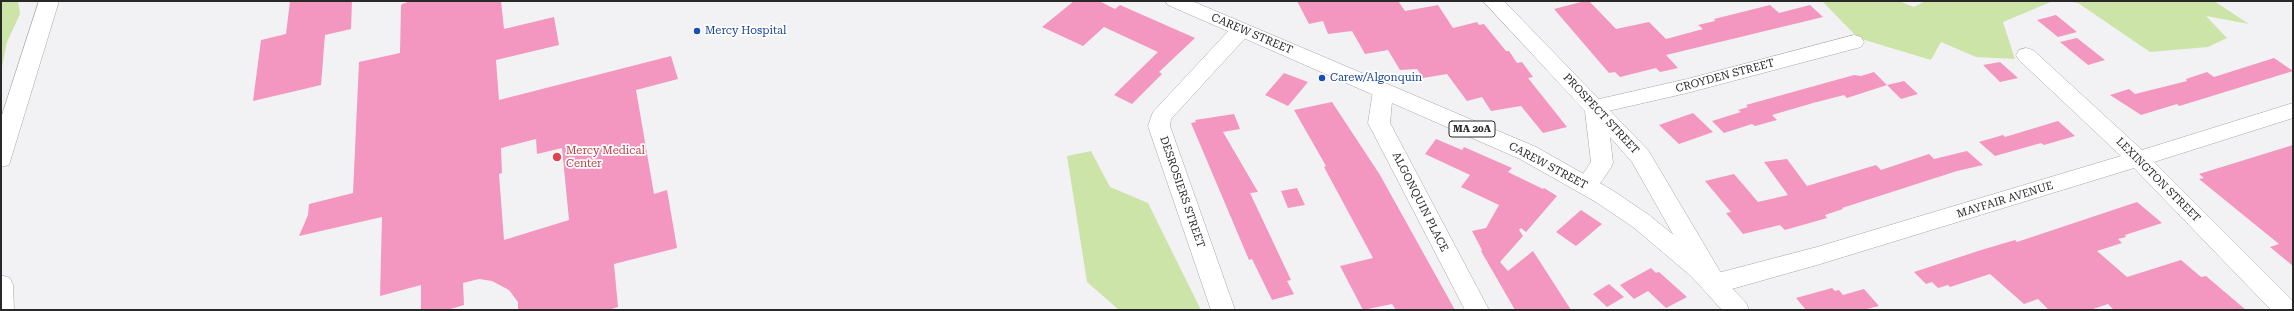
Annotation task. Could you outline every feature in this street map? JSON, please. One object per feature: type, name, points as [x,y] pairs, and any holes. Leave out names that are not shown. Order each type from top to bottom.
[{"type":"street","points":[[1,160],[8,130],[49,1]]},
{"type":"street","name":"CAREW STREET","points":[[1176,1],[1528,153],[1641,220],[1671,244],[1714,284],[1737,310]]},
{"type":"street","name":"PROSPECT STREET","points":[[1493,1],[1640,156],[1714,284]]},
{"type":"street","name":"DESROSIERS STREET","points":[[1223,310],[1159,126],[1161,117],[1241,30]]},
{"type":"street","name":"CROYDEN STREET","points":[[1595,108],[1687,86],[1854,42]]},
{"type":"street","name":"LEXINGTON STREET","points":[[2026,55],[2138,159],[2286,310]]},
{"type":"street","name":"ALGONQUIN PLACE","points":[[1383,91],[1379,123],[1477,310]]},
{"type":"street","points":[[1586,186],[1602,163],[1595,108]]},
{"type":"street","name":"MAYFAIR AVENUE","points":[[1714,284],[1824,254],[2138,159],[2293,110]]},
{"type":"street","points":[[1,285],[2,310]]},
{"type":"green space","points":[[1,1],[18,1],[20,14],[7,42],[1,72]]},
{"type":"green space","points":[[1822,1],[1899,1],[1914,7],[1925,1],[2053,1],[2003,22],[2015,59],[1976,57],[1941,42],[1931,60],[1858,38]]},
{"type":"green space","points":[[2065,1],[2214,1],[2249,24],[2206,16],[2227,38],[2208,47],[2150,52],[2078,3]]},
{"type":"green space","points":[[1091,151],[1110,187],[1148,203],[1201,310],[1119,310],[1087,282],[1067,156]]},
{"type":"building","points":[[290,1],[352,1],[351,29],[325,35],[321,85],[253,101],[261,40],[286,34]]},
{"type":"building","points":[[411,1],[501,1],[504,29],[554,17],[559,45],[496,60],[499,100],[671,56],[678,79],[636,90],[654,194],[667,190],[677,248],[614,264],[618,307],[608,310],[518,310],[518,302],[509,290],[492,281],[479,279],[463,283],[464,305],[447,310],[421,310],[421,285],[380,296],[382,217],[299,236],[308,215],[309,204],[353,193],[359,62],[400,53],[402,4]],"holes":[[[536,139],[537,154],[562,148],[569,220],[504,240],[499,174],[502,173],[501,148]]]},
{"type":"building","points":[[1074,1],[1099,1],[1115,9],[1120,5],[1195,38],[1159,72],[1162,74],[1132,104],[1114,95],[1158,52],[1104,27],[1083,46],[1042,27]]},
{"type":"building","points":[[1297,1],[1398,1],[1405,11],[1438,5],[1453,28],[1477,22],[1479,25],[1484,24],[1506,51],[1509,51],[1517,63],[1522,62],[1533,77],[1528,78],[1567,127],[1543,133],[1521,106],[1491,111],[1482,97],[1467,101],[1447,74],[1423,78],[1417,69],[1400,70],[1388,50],[1365,54],[1352,31],[1328,34],[1323,21],[1309,24]]},
{"type":"building","points":[[1589,1],[1616,29],[1649,22],[1666,39],[1703,29],[1698,25],[1715,21],[1714,19],[1770,5],[1779,13],[1810,5],[1823,17],[1666,55],[1678,68],[1660,72],[1656,68],[1620,77],[1615,72],[1609,73],[1554,9]]},
{"type":"building","points":[[2056,15],[2077,32],[2058,37],[2037,20]]},
{"type":"building","points":[[2077,38],[2105,60],[2088,65],[2060,42]]},
{"type":"building","points":[[2274,58],[2293,71],[2186,104],[2179,106],[2177,104],[2141,115],[2110,95],[2129,89],[2135,94],[2187,81],[2186,79],[2207,72],[2214,77]]},
{"type":"building","points":[[2000,62],[2018,78],[2000,82],[1983,65]]},
{"type":"building","points":[[1874,72],[1887,85],[1847,98],[1844,95],[1772,115],[1777,120],[1755,126],[1752,124],[1724,133],[1712,121],[1741,112],[1738,110],[1748,107],[1746,105],[1854,75],[1861,76]]},
{"type":"building","points":[[1284,73],[1308,82],[1288,106],[1265,95]]},
{"type":"building","points":[[1904,81],[1918,94],[1901,99],[1887,85]]},
{"type":"building","points":[[1332,102],[1380,175],[1455,310],[1396,310],[1392,304],[1363,310],[1340,266],[1373,258],[1324,167],[1326,166],[1294,110]]},
{"type":"building","points":[[1693,113],[1713,132],[1679,144],[1659,125]]},
{"type":"building","points":[[1234,114],[1240,129],[1223,132],[1258,192],[1250,193],[1291,280],[1287,281],[1294,294],[1272,300],[1252,259],[1249,260],[1191,123],[1196,122],[1195,120]]},
{"type":"building","points":[[2058,121],[2075,136],[2044,145],[2041,143],[1995,156],[1979,142],[2003,135],[2005,137]]},
{"type":"building","points":[[1436,139],[1462,150],[1464,147],[1512,168],[1508,172],[1543,189],[1544,188],[1557,196],[1526,232],[1521,228],[1519,230],[1523,236],[1500,262],[1508,271],[1533,251],[1571,310],[1515,310],[1481,251],[1482,250],[1472,231],[1486,228],[1499,205],[1461,187],[1470,175],[1425,154]]},
{"type":"building","points":[[2293,145],[2293,266],[2270,247],[2279,244],[2199,179],[2204,178],[2199,174]]},
{"type":"building","points":[[1967,151],[1983,165],[1957,171],[1842,208],[1843,209],[1825,215],[1827,218],[1785,230],[1780,225],[1743,234],[1726,213],[1731,212],[1705,181],[1734,174],[1758,202],[1788,195],[1764,162],[1787,159],[1807,186],[1876,165],[1881,170],[1929,154],[1934,159]]},
{"type":"building","points":[[1297,188],[1305,205],[1288,208],[1281,191]]},
{"type":"building","points":[[2137,202],[2162,223],[2125,235],[2126,237],[2118,239],[2122,243],[2097,251],[2127,277],[2181,260],[2201,277],[2206,276],[2246,310],[2114,310],[2108,304],[2090,310],[2049,310],[2038,299],[2024,304],[1990,274],[1950,287],[1948,285],[1938,288],[1932,282],[1926,284],[1914,272],[2015,240],[2017,242]]},
{"type":"building","points":[[1581,210],[1602,224],[1576,246],[1556,232]]},
{"type":"building","points":[[1651,268],[1656,273],[1659,272],[1687,297],[1666,308],[1648,291],[1634,299],[1620,285]]},
{"type":"building","points":[[1609,284],[1624,297],[1607,307],[1593,294]]},
{"type":"building","points":[[1832,288],[1835,291],[1839,290],[1843,295],[1864,289],[1879,306],[1863,310],[1806,310],[1796,298]]},
{"type":"place","name":"Mercy Hospital","points":[[697,31]]},
{"type":"place","name":"Carew/Algonquin","points":[[1322,78]]},
{"type":"place","name":"Mercy Medical Center","points":[[557,157]]}]
